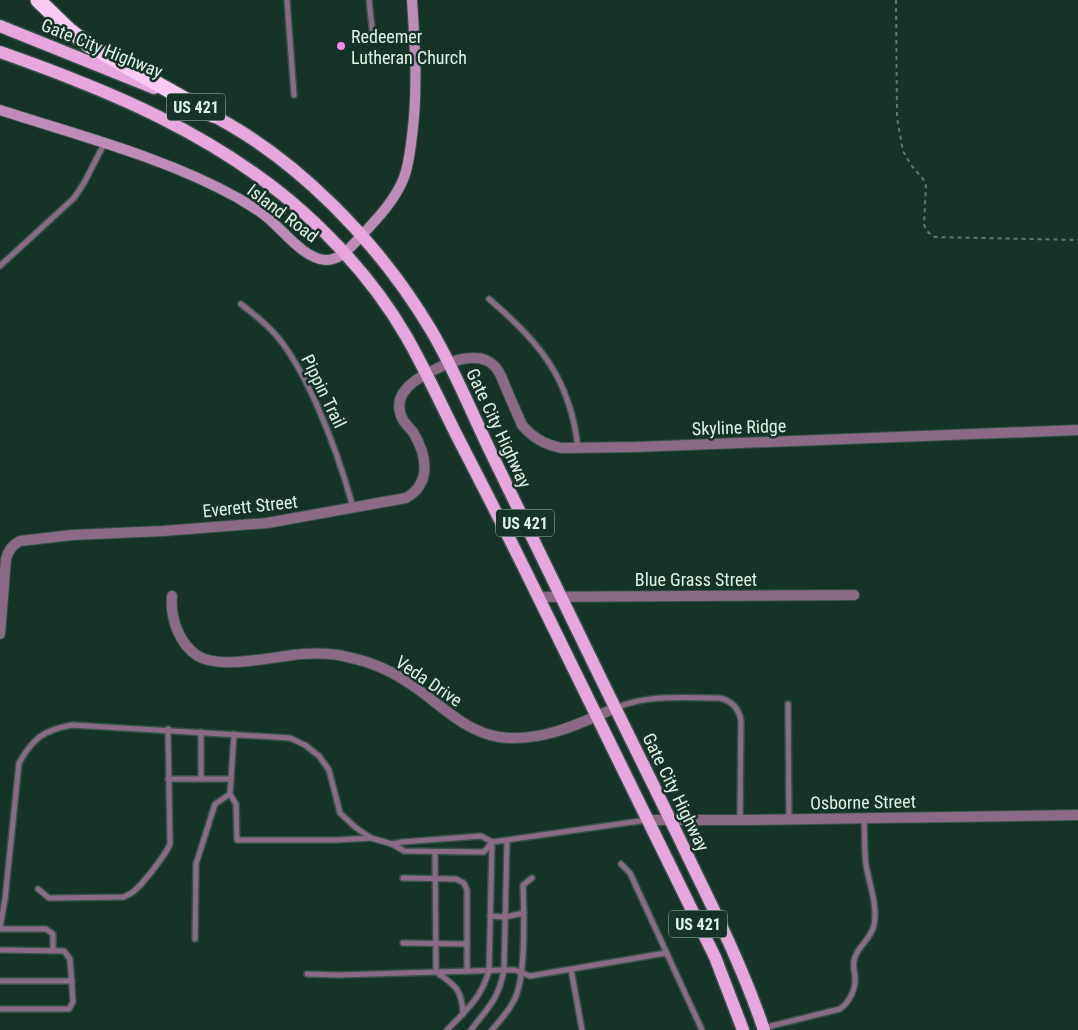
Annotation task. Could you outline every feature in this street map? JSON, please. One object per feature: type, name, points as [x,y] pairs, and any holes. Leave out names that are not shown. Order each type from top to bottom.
[{"type":"highway","points":[[38,0],[69,30],[90,46],[213,115]]},
{"type":"main road","name":"Gate City Highway","points":[[0,26],[172,95],[213,115],[268,150],[329,202],[361,236],[408,295],[449,363],[494,460],[671,820],[730,942],[764,1029]]},
{"type":"main road","name":"US 421","points":[[0,52],[118,97],[197,136],[227,154],[262,178],[301,210],[344,253],[371,284],[393,315],[426,374],[538,597],[715,957],[743,1030]]},
{"type":"street","points":[[344,253],[393,198],[403,180],[408,164],[416,94],[412,0]]},
{"type":"street","name":"Island Road","points":[[0,110],[171,166],[203,180],[263,213],[306,253],[316,258],[334,259],[344,253]]},
{"type":"street","name":"Skyline Ridge","points":[[449,363],[473,357],[489,362],[499,373],[522,425],[538,440],[561,448],[636,447],[1078,430]]},
{"type":"street","name":"Everett Street","points":[[0,634],[6,559],[8,551],[14,544],[20,541],[72,535],[267,523],[406,498],[418,488],[423,480],[424,462],[413,432],[404,422],[400,406],[401,397],[411,382],[449,363]]},
{"type":"street","name":"Blue Grass Street","points":[[538,597],[854,595]]},
{"type":"street","name":"Veda Drive","points":[[172,596],[172,616],[183,640],[198,656],[218,662],[304,654],[324,654],[362,660],[397,676],[418,689],[462,722],[482,733],[517,738],[535,736],[564,729],[615,708]]},
{"type":"street","name":"Osborne Street","points":[[648,820],[789,820],[1078,815]]},
{"type":"lane","points":[[287,0],[294,95]]},
{"type":"lane","points":[[369,0],[373,37],[377,39],[415,41]]},
{"type":"lane","points":[[0,266],[74,198],[104,144]]},
{"type":"lane","points":[[489,299],[526,332],[552,367],[563,387],[570,407],[576,427],[578,448]]},
{"type":"lane","name":"Pippin Trail","points":[[241,304],[280,339],[305,380],[334,443],[354,508]]},
{"type":"lane","points":[[615,708],[628,702],[648,698],[720,698],[728,700],[736,706],[740,713],[741,721],[740,820]]},
{"type":"lane","points":[[788,704],[789,820]]},
{"type":"lane","points":[[53,951],[52,934],[46,929],[0,929],[5,899],[19,763],[27,748],[53,728],[72,725],[168,729],[290,738],[305,745],[319,756],[330,770],[340,813],[371,838],[392,844],[404,851],[484,852],[492,842]]},
{"type":"lane","points":[[38,889],[49,898],[124,897],[135,891],[167,851],[170,844],[168,729]]},
{"type":"lane","points":[[200,732],[200,779]]},
{"type":"lane","points":[[234,734],[230,794],[236,804],[237,840],[371,838]]},
{"type":"lane","points":[[168,779],[231,779]]},
{"type":"lane","points":[[195,938],[196,864],[215,804],[230,794]]},
{"type":"lane","points":[[764,1029],[840,1009],[852,996],[855,978],[854,959],[872,933],[875,914],[866,863],[864,819]]},
{"type":"lane","points":[[392,844],[481,836],[492,842],[648,820]]},
{"type":"lane","points":[[471,1030],[495,1000],[504,970],[507,840]]},
{"type":"lane","points":[[447,1030],[472,1005],[484,988],[489,970],[492,842]]},
{"type":"lane","points":[[435,852],[436,972]]},
{"type":"lane","points":[[621,864],[630,873],[702,1030]]},
{"type":"lane","points":[[404,878],[456,879],[464,882],[467,890],[467,971]]},
{"type":"lane","points":[[492,1030],[508,1012],[517,995],[521,973],[524,913],[523,885],[532,878]]},
{"type":"lane","points":[[490,916],[505,917],[524,913]]},
{"type":"lane","points":[[403,943],[467,944]]},
{"type":"lane","points":[[0,950],[64,951],[70,959],[72,981],[72,1002],[69,1009],[0,1009]]},
{"type":"lane","points":[[307,974],[338,975],[514,970],[530,976],[666,953]]},
{"type":"lane","points":[[571,970],[582,1030]]},
{"type":"lane","points":[[436,972],[457,989],[462,998],[463,1014]]},
{"type":"lane","points":[[0,981],[72,981]]},
{"type":"path","points":[[896,0],[897,118],[903,151],[926,186],[924,224],[926,230],[935,236],[1078,240]]},
{"type":"place","name":"Redeemer Lutheran Church","points":[[341,46]]}]
